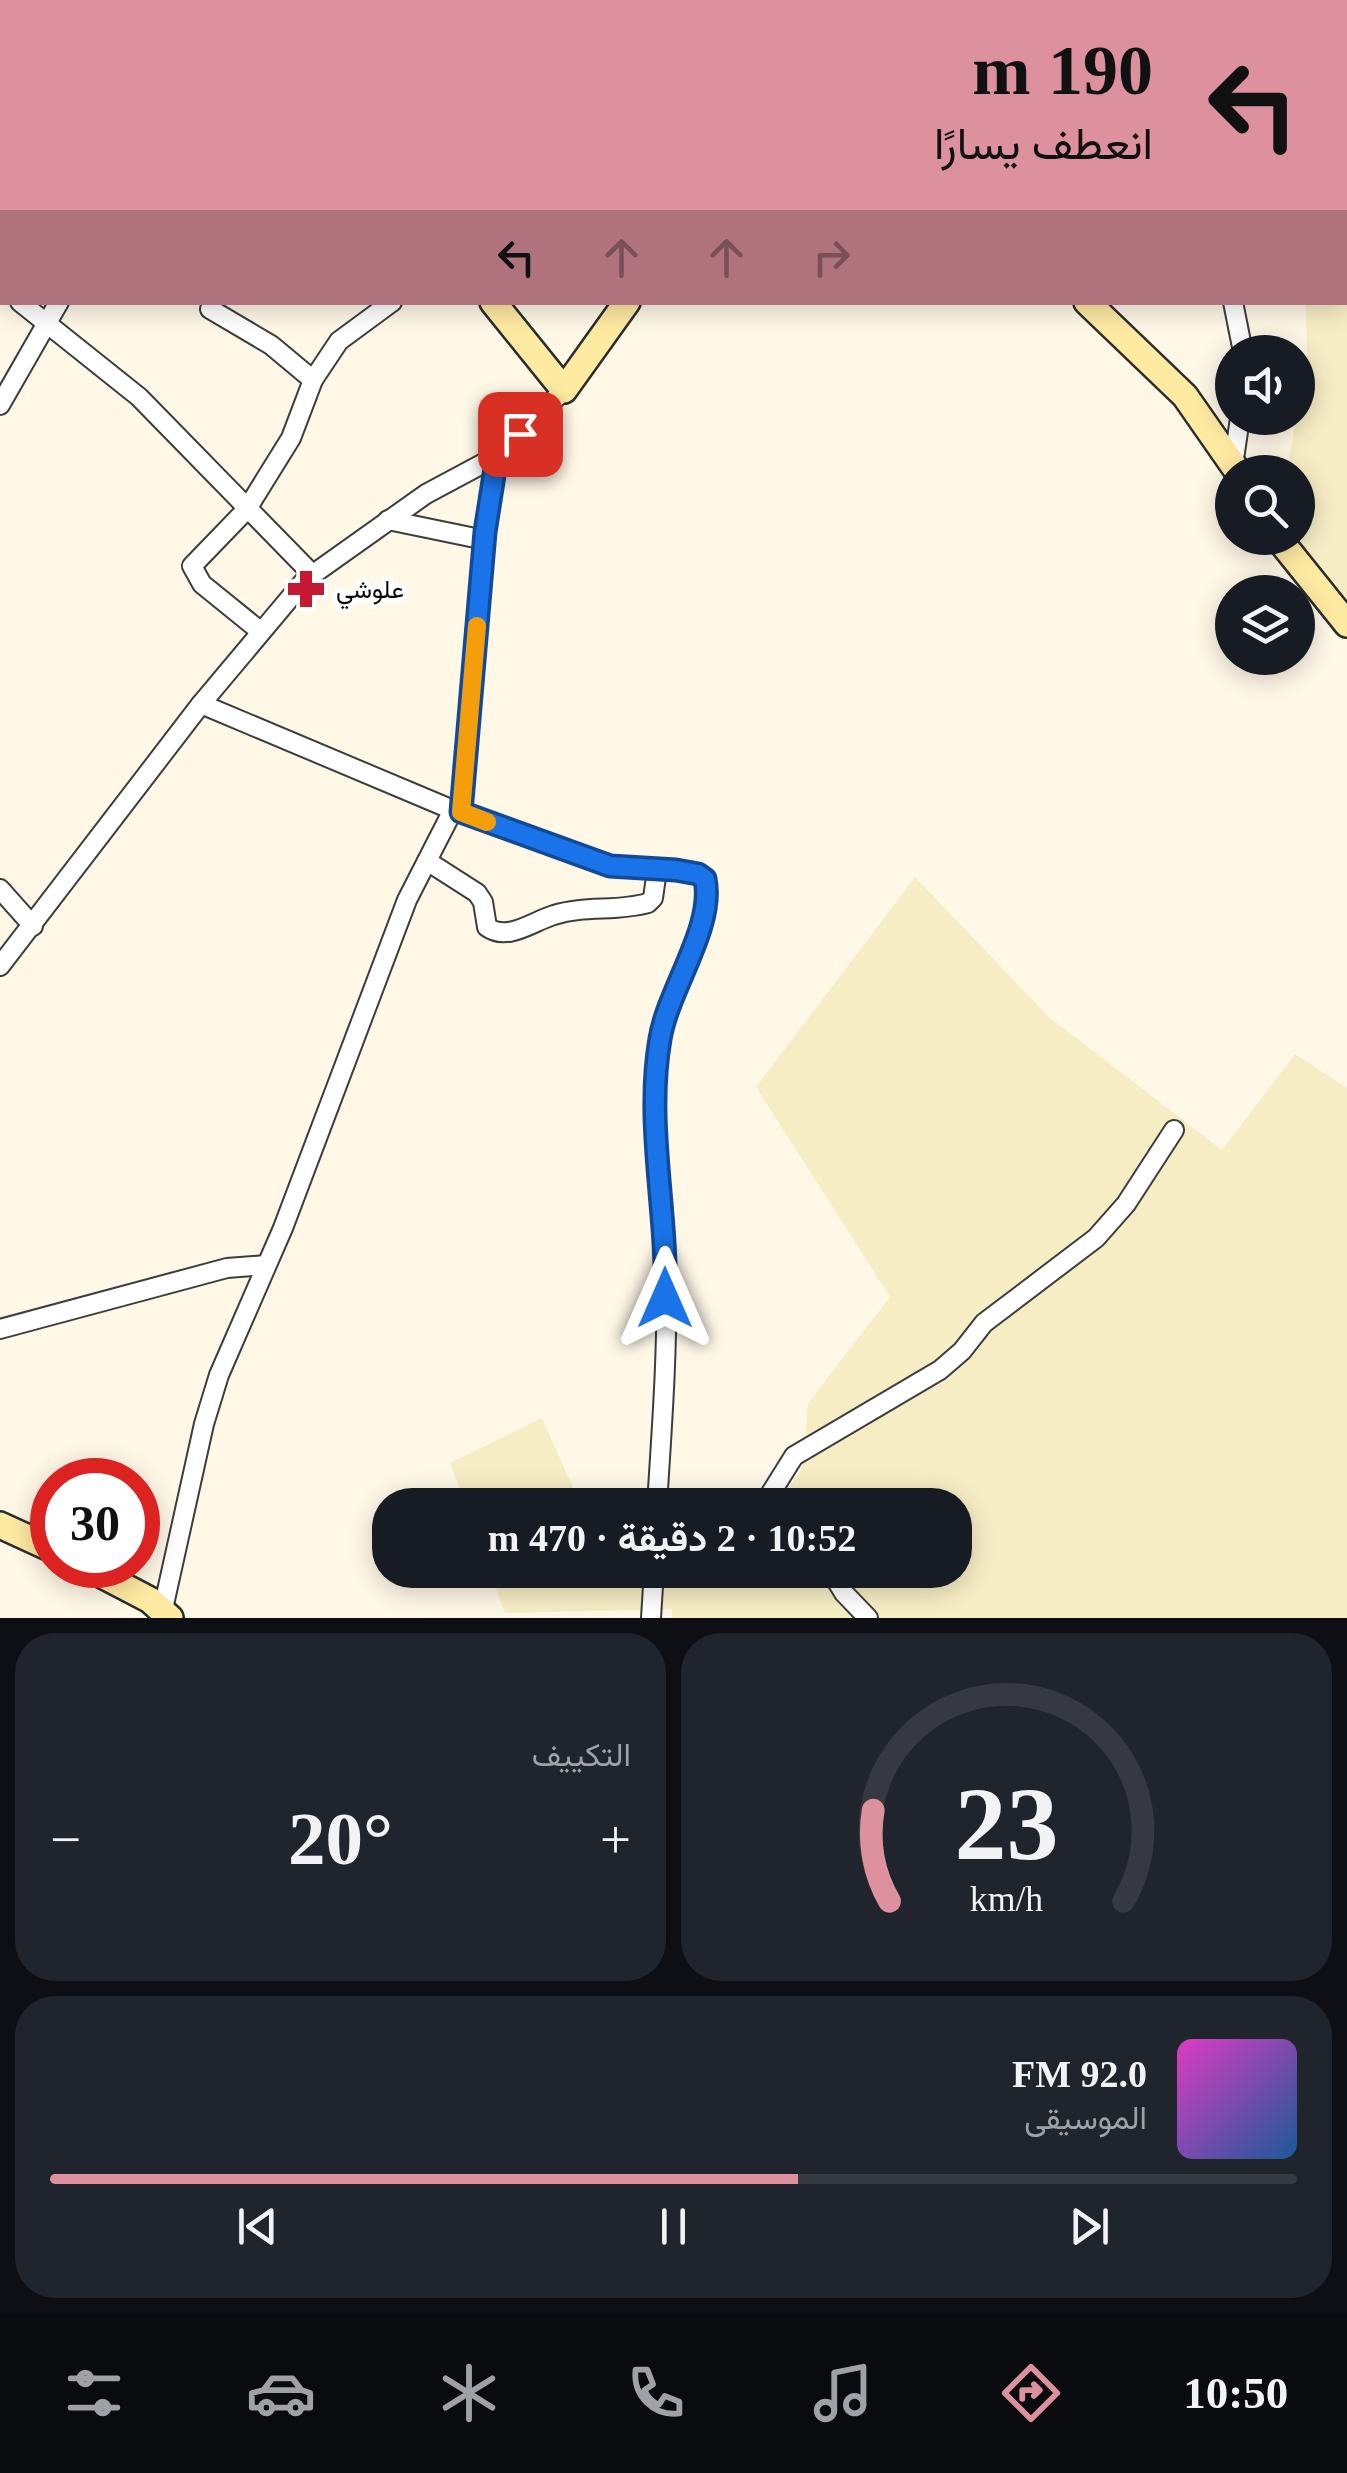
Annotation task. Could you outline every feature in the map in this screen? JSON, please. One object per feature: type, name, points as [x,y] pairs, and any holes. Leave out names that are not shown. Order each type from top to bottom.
[{"type":"street","points":[[23,305],[139,396],[312,574]]},
{"type":"street","points":[[0,406],[57,305]]},
{"type":"street","points":[[260,631],[198,580],[192,566],[247,509],[291,438],[314,380],[339,342],[388,305]]},
{"type":"street","points":[[495,305],[564,390]]},
{"type":"street","points":[[0,966],[201,704],[312,574],[426,494],[497,456],[564,390],[625,305]]},
{"type":"street","points":[[1090,305],[1185,396],[1226,455]]},
{"type":"street","points":[[1233,305],[1239,335]]},
{"type":"street","points":[[210,309],[271,344],[314,380]]},
{"type":"street","points":[[164,1616],[204,1424],[230,1346],[322,1128],[392,940],[426,862],[457,811],[484,540],[497,456]]},
{"type":"street","points":[[388,520],[484,540]]},
{"type":"street","points":[[1292,555],[1347,624]]},
{"type":"street","points":[[201,704],[457,811],[610,866],[698,874],[705,879],[705,912],[665,1017],[655,1076],[666,1268],[658,1488]]},
{"type":"street","points":[[426,862],[477,893],[484,902],[488,927],[498,933],[576,909],[648,904],[653,898],[657,870]]},
{"type":"street","points":[[0,888],[33,926]]},
{"type":"street","points":[[777,1488],[794,1456],[940,1370],[962,1352],[984,1323],[1096,1238],[1126,1204],[1174,1130]]},
{"type":"street","points":[[0,1329],[227,1268],[266,1265]]},
{"type":"street","points":[[0,1524],[30,1538]]},
{"type":"street","points":[[127,1588],[150,1600],[164,1616]]},
{"type":"street","points":[[651,1618],[653,1588]]},
{"type":"street","points":[[841,1588],[868,1618]]},
{"type":"shaded area","points":[[1306,305],[1347,305],[1347,601],[1308,555],[1315,555],[1315,455],[1290,455],[1293,435],[1315,435],[1315,335],[1307,335]]},
{"type":"shaded area","points":[[915,877],[1049,1017],[1222,1150],[1295,1054],[1347,1088],[1347,1618],[672,1618],[672,1609],[505,1613],[496,1588],[972,1588],[972,1488],[789,1488],[802,1468],[808,1403],[890,1297],[756,1087]]},
{"type":"shaded area","points":[[542,1418],[573,1488],[460,1488],[450,1463]]},
{"type":"slow traffic","points":[[477,626],[461,812],[487,822]]},
{"type":"place","name":"علوشي","points":[[306,589]]},
{"type":"route","points":[[520,434],[497,456],[485,532],[461,812],[610,866],[676,870],[705,879],[705,912],[668,1006],[655,1076],[665,1298]]}]
